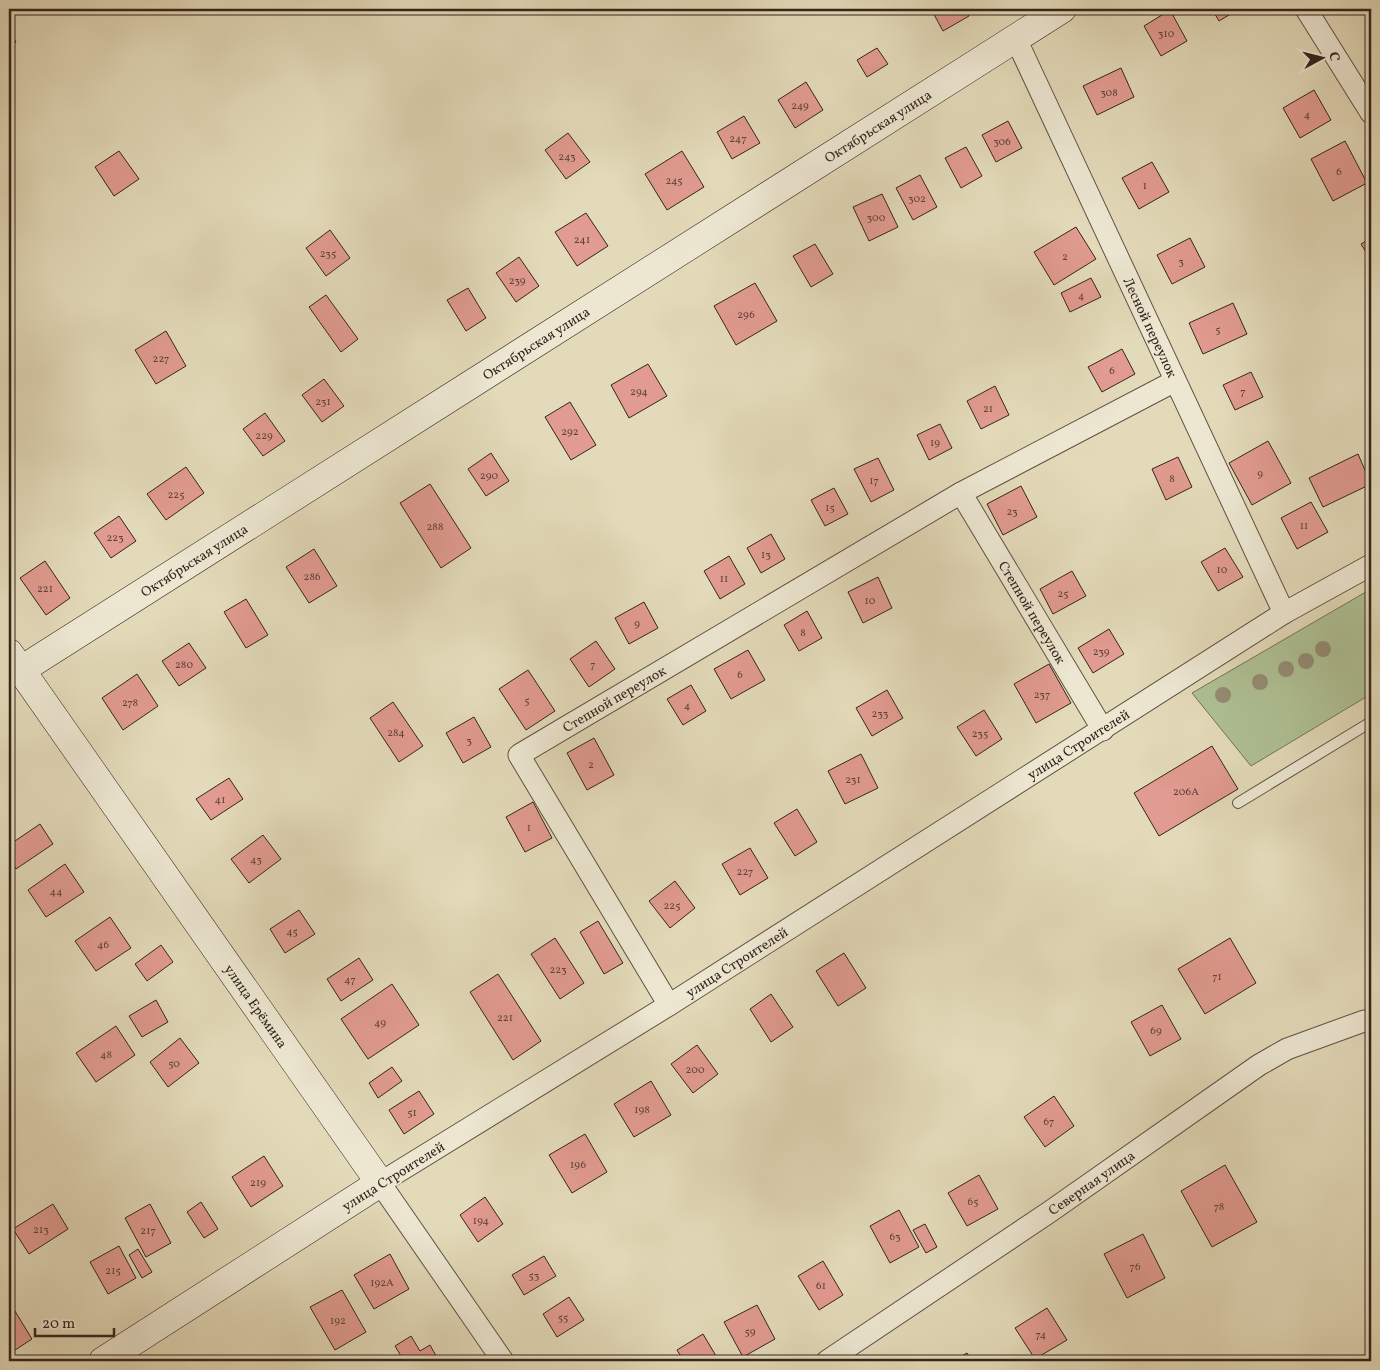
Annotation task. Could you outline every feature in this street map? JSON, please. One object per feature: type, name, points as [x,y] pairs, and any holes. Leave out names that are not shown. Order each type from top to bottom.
[{"type":"street","name":"Октябрьская улица","points":[[13,667],[1062,9]]},
{"type":"street","points":[[1306,9],[1371,113]]},
{"type":"street","name":"Лесной переулок","points":[[1016,39],[1284,614]]},
{"type":"street","name":"Степной переулок","points":[[669,1005],[519,755],[961,493],[1175,381]]},
{"type":"street","name":"Степной переулок","points":[[961,493],[1103,730]]},
{"type":"street","name":"улица Строителей","points":[[103,1361],[380,1183],[669,1005],[1284,614],[1371,565]]},
{"type":"street","name":"улица Ерёмина","points":[[13,667],[380,1183],[503,1361]]},
{"type":"street","name":"Северная улица","points":[[827,1361],[1048,1213],[1259,1065],[1287,1049],[1364,1022]]},
{"type":"lane","points":[[1238,803],[1371,722]]},
{"type":"green space","points":[[1371,589],[1371,694],[1251,766],[1192,693]]},
{"type":"building","points":[[931,9],[965,9],[969,16],[943,31]]},
{"type":"building","points":[[1212,9],[1239,9],[1219,21]]},
{"type":"building","points":[[1170,10],[1187,41],[1161,56],[1144,26]]},
{"type":"building","points":[[9,31],[16,42],[9,47]]},
{"type":"building","points":[[877,48],[888,64],[867,77],[857,60]]},
{"type":"building","points":[[1121,68],[1134,97],[1097,115],[1083,86]]},
{"type":"building","points":[[806,82],[823,110],[795,128],[778,100]]},
{"type":"building","points":[[1314,90],[1331,120],[1300,138],[1283,108]]},
{"type":"building","points":[[744,116],[760,143],[732,159],[717,132]]},
{"type":"building","points":[[1008,121],[1022,148],[996,162],[982,135]]},
{"type":"building","points":[[568,133],[590,162],[566,179],[545,150]]},
{"type":"building","points":[[1345,141],[1367,183],[1333,201],[1311,159]]},
{"type":"building","points":[[966,147],[982,176],[961,188],[945,158]]},
{"type":"building","points":[[119,151],[139,179],[114,196],[95,167]]},
{"type":"building","points":[[682,151],[704,187],[667,210],[645,174]]},
{"type":"building","points":[[1152,162],[1169,192],[1139,209],[1122,178]]},
{"type":"building","points":[[920,175],[937,207],[913,220],[896,188]]},
{"type":"building","points":[[882,194],[898,227],[869,241],[853,207]]},
{"type":"building","points":[[586,213],[608,246],[577,266],[555,232]]},
{"type":"building","points":[[1076,227],[1096,259],[1054,285],[1034,252]]},
{"type":"building","points":[[330,230],[350,258],[326,276],[306,248]]},
{"type":"building","points":[[1190,238],[1205,267],[1172,284],[1157,255]]},
{"type":"building","points":[[1371,238],[1371,260],[1361,244]]},
{"type":"building","points":[[815,244],[833,274],[811,287],[793,256]]},
{"type":"building","points":[[519,257],[539,286],[516,302],[496,273]]},
{"type":"building","points":[[1091,278],[1101,297],[1070,312],[1061,293]]},
{"type":"building","points":[[755,283],[777,321],[736,345],[714,306]]},
{"type":"building","points":[[468,288],[486,318],[466,331],[447,300]]},
{"type":"building","points":[[326,295],[358,339],[341,352],[309,307]]},
{"type":"building","points":[[1233,303],[1247,334],[1203,354],[1189,323]]},
{"type":"building","points":[[166,331],[186,366],[156,384],[135,350]]},
{"type":"building","points":[[1122,349],[1135,374],[1102,392],[1088,367]]},
{"type":"building","points":[[648,364],[667,396],[629,418],[611,385]]},
{"type":"building","points":[[1251,372],[1263,397],[1235,410],[1223,385]]},
{"type":"building","points":[[324,379],[344,406],[322,422],[302,395]]},
{"type":"building","points":[[995,386],[1009,415],[981,429],[967,401]]},
{"type":"building","points":[[570,402],[596,445],[571,460],[545,417]]},
{"type":"building","points":[[265,413],[285,441],[263,456],[243,429]]},
{"type":"building","points":[[940,424],[952,448],[929,460],[917,435]]},
{"type":"building","points":[[1268,441],[1291,483],[1252,505],[1229,463]]},
{"type":"building","points":[[491,453],[509,481],[486,496],[468,469]]},
{"type":"building","points":[[1358,454],[1371,484],[1323,507],[1309,478]]},
{"type":"building","points":[[1178,457],[1192,487],[1166,500],[1152,469]]},
{"type":"building","points":[[878,458],[894,490],[871,502],[854,469]]},
{"type":"building","points":[[186,467],[204,493],[166,520],[147,494]]},
{"type":"building","points":[[430,484],[471,548],[441,568],[400,503]]},
{"type":"building","points":[[1021,486],[1037,517],[1003,535],[987,504]]},
{"type":"building","points":[[834,488],[848,514],[825,526],[811,500]]},
{"type":"building","points":[[1311,502],[1328,532],[1297,549],[1281,518]]},
{"type":"building","points":[[119,516],[136,541],[111,558],[94,533]]},
{"type":"building","points":[[771,534],[785,559],[761,573],[747,548]]},
{"type":"building","points":[[1225,548],[1243,577],[1218,591],[1201,562]]},
{"type":"building","points":[[314,549],[337,586],[309,603],[286,567]]},
{"type":"building","points":[[729,556],[745,584],[720,599],[704,571]]},
{"type":"building","points":[[45,561],[70,598],[46,615],[20,578]]},
{"type":"building","points":[[1072,571],[1086,596],[1053,614],[1040,589]]},
{"type":"building","points":[[878,577],[892,608],[863,623],[848,592]]},
{"type":"building","points":[[246,599],[268,635],[246,648],[224,612]]},
{"type":"building","points":[[644,602],[658,628],[629,644],[615,618]]},
{"type":"building","points":[[807,611],[822,638],[799,651],[784,625]]},
{"type":"building","points":[[1109,629],[1124,654],[1093,673],[1078,648]]},
{"type":"building","points":[[596,641],[615,669],[589,687],[570,659]]},
{"type":"building","points":[[189,643],[206,668],[179,686],[162,661]]},
{"type":"building","points":[[748,650],[765,680],[731,699],[714,669]]},
{"type":"building","points":[[1049,664],[1071,703],[1036,723],[1014,684]]},
{"type":"building","points":[[528,670],[555,711],[526,730],[499,689]]},
{"type":"building","points":[[137,674],[158,706],[123,730],[102,698]]},
{"type":"building","points":[[691,685],[706,711],[683,725],[667,699]]},
{"type":"building","points":[[887,690],[903,718],[872,736],[856,708]]},
{"type":"building","points":[[393,702],[423,746],[399,762],[370,718]]},
{"type":"building","points":[[984,710],[1002,739],[976,756],[957,727]]},
{"type":"building","points":[[474,717],[491,747],[463,763],[446,733]]},
{"type":"building","points":[[594,738],[614,775],[587,790],[567,753]]},
{"type":"building","points":[[1212,746],[1238,789],[1159,836],[1134,793]]},
{"type":"building","points":[[861,754],[878,788],[845,804],[828,771]]},
{"type":"building","points":[[229,778],[243,799],[211,820],[196,799]]},
{"type":"building","points":[[533,802],[552,838],[525,852],[506,817]]},
{"type":"building","points":[[797,809],[817,842],[795,856],[774,823]]},
{"type":"building","points":[[40,824],[53,844],[16,869],[9,857],[9,845]]},
{"type":"building","points":[[263,835],[281,859],[249,883],[231,859]]},
{"type":"building","points":[[750,848],[768,878],[740,895],[722,864]]},
{"type":"building","points":[[65,864],[84,892],[46,917],[28,890]]},
{"type":"building","points":[[675,881],[695,908],[670,928],[649,901]]},
{"type":"building","points":[[299,910],[315,934],[285,953],[270,929]]},
{"type":"building","points":[[110,917],[131,948],[96,971],[75,941]]},
{"type":"building","points":[[598,921],[623,963],[604,974],[580,932]]},
{"type":"building","points":[[555,938],[584,983],[560,999],[531,954]]},
{"type":"building","points":[[1230,938],[1256,983],[1205,1014],[1178,969]]},
{"type":"building","points":[[161,945],[173,962],[147,981],[135,964]]},
{"type":"building","points":[[844,953],[866,988],[838,1006],[816,971]]},
{"type":"building","points":[[359,958],[373,980],[341,1001],[327,979]]},
{"type":"building","points":[[498,974],[541,1041],[513,1060],[470,992]]},
{"type":"building","points":[[392,984],[419,1025],[368,1059],[341,1019]]},
{"type":"building","points":[[771,994],[793,1027],[771,1042],[750,1009]]},
{"type":"building","points":[[156,1000],[168,1022],[142,1037],[129,1016]]},
{"type":"building","points":[[1162,1005],[1181,1039],[1150,1056],[1131,1022]]},
{"type":"building","points":[[116,1026],[135,1055],[96,1082],[76,1053]]},
{"type":"building","points":[[180,1038],[199,1063],[168,1087],[150,1062]]},
{"type":"building","points":[[697,1045],[718,1074],[693,1093],[671,1064]]},
{"type":"building","points":[[392,1067],[402,1081],[378,1098],[369,1083]]},
{"type":"building","points":[[651,1081],[671,1115],[634,1137],[614,1104]]},
{"type":"building","points":[[419,1091],[434,1114],[404,1134],[389,1110]]},
{"type":"building","points":[[1054,1096],[1074,1126],[1045,1147],[1024,1117]]},
{"type":"building","points":[[585,1134],[607,1172],[572,1193],[549,1155]]},
{"type":"building","points":[[264,1156],[283,1186],[251,1207],[232,1177]]},
{"type":"building","points":[[1225,1165],[1257,1222],[1212,1247],[1181,1191]]},
{"type":"building","points":[[979,1175],[998,1209],[967,1226],[948,1193]]},
{"type":"building","points":[[485,1197],[503,1224],[478,1242],[460,1215]]},
{"type":"building","points":[[201,1202],[218,1229],[204,1238],[187,1212]]},
{"type":"building","points":[[53,1204],[68,1229],[29,1254],[13,1229]]},
{"type":"building","points":[[150,1204],[171,1243],[146,1257],[125,1218]]},
{"type":"building","points":[[899,1210],[919,1247],[890,1263],[870,1226]]},
{"type":"building","points":[[925,1224],[937,1247],[926,1253],[913,1230]]},
{"type":"building","points":[[1143,1234],[1165,1278],[1127,1298],[1104,1254]]},
{"type":"building","points":[[119,1246],[136,1278],[108,1294],[90,1262]]},
{"type":"building","points":[[138,1249],[152,1272],[142,1278],[129,1255]]},
{"type":"building","points":[[390,1254],[409,1289],[374,1309],[354,1275]]},
{"type":"building","points":[[544,1256],[556,1276],[524,1295],[512,1275]]},
{"type":"building","points":[[823,1261],[843,1295],[819,1310],[798,1276]]},
{"type":"building","points":[[342,1290],[366,1332],[335,1350],[310,1307]]},
{"type":"building","points":[[569,1297],[584,1320],[557,1337],[543,1314]]},
{"type":"building","points":[[9,1304],[32,1339],[9,1354]]},
{"type":"building","points":[[757,1305],[775,1339],[743,1357],[724,1322]]},
{"type":"building","points":[[1047,1308],[1067,1340],[1035,1359],[1015,1328]]},
{"type":"building","points":[[703,1334],[719,1361],[684,1361],[677,1350]]},
{"type":"building","points":[[411,1336],[420,1351],[430,1345],[439,1361],[404,1361],[395,1346]]},
{"type":"building","points":[[967,1353],[972,1361],[953,1361]]}]
